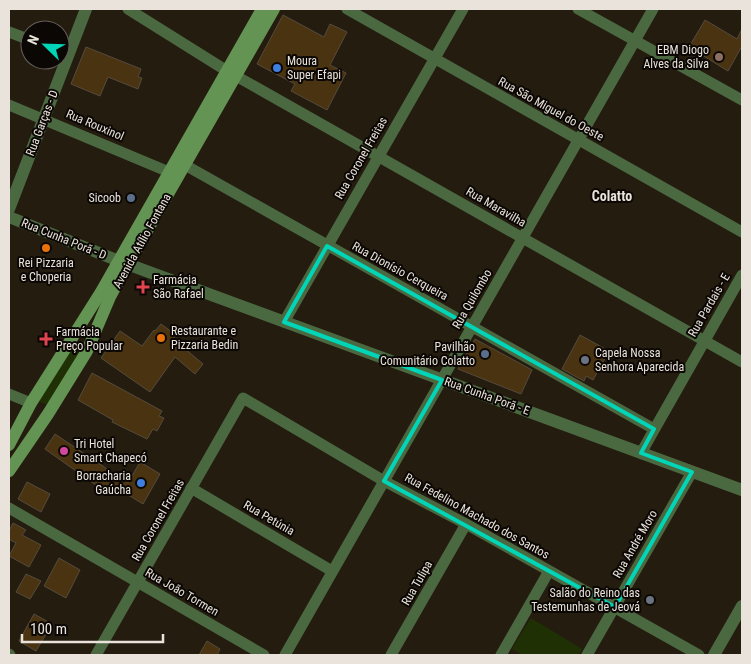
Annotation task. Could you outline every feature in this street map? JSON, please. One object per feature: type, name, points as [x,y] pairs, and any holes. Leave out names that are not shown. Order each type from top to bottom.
[{"type":"main road","name":"Avenida Atílio Fontana","points":[[9,445],[31,403],[70,339],[123,263],[185,165],[262,9]]},
{"type":"main road","name":"Avenida Atílio Fontana","points":[[9,471],[48,414],[87,351],[123,263],[169,172],[274,9]]},
{"type":"main road","points":[[70,339],[76,338],[81,340],[87,351]]},
{"type":"main road","points":[[31,403],[38,412],[48,414]]},
{"type":"street","name":"Rua Garças - D","points":[[70,42],[86,9]]},
{"type":"street","name":"Rua Maravilha","points":[[128,9],[231,74],[742,362]]},
{"type":"street","name":"Rua São Miguel do Oeste","points":[[348,9],[742,232]]},
{"type":"street","name":"Rua Coronel Freitas","points":[[284,322],[463,9]]},
{"type":"street","points":[[578,9],[742,100]]},
{"type":"street","name":"Rua Quilombo","points":[[285,655],[653,9]]},
{"type":"street","name":"Rua Garças - D","points":[[9,209],[43,119],[59,70]]},
{"type":"street","name":"Rua Rouxinol","points":[[9,105],[169,172]]},
{"type":"street","name":"Rua Dionísio Cerqueira","points":[[185,165],[654,430]]},
{"type":"street","name":"Rua Cunha Porã - D","points":[[9,217],[123,263]]},
{"type":"street","name":"Rua Cunha Porã - E","points":[[123,263],[742,490]]},
{"type":"street","name":"Rua Pardais - E","points":[[641,453],[742,275]]},
{"type":"street","points":[[9,394],[31,403]]},
{"type":"street","name":"Rua Coronel Freitas","points":[[96,655],[243,398]]},
{"type":"street","name":"Rua Fedelino Machado dos Santos","points":[[243,398],[384,480],[699,655]]},
{"type":"street","name":"Rua André Moro","points":[[587,655],[692,472]]},
{"type":"street","name":"Rua Petúnia","points":[[191,488],[332,571]]},
{"type":"street","name":"Rua João Tormen","points":[[9,508],[264,655]]},
{"type":"street","name":"Rua Tulipa","points":[[391,655],[466,524]]},
{"type":"street","points":[[501,655],[549,571]]},
{"type":"street","points":[[714,655],[742,606]]},
{"type":"highlighted area","points":[[327,246],[654,429],[641,453],[692,472],[615,607],[384,481],[442,380],[284,322]]},
{"type":"green space","points":[[76,341],[82,347],[48,404],[41,403],[39,400]]},
{"type":"green space","points":[[531,618],[582,649],[578,655],[523,655],[512,649]]},
{"type":"building","points":[[283,15],[324,37],[330,24],[347,32],[330,65],[346,73],[327,110],[291,91],[295,84],[257,64]]},
{"type":"building","points":[[705,20],[737,39],[742,29],[742,46],[728,71],[689,47]]},
{"type":"building","points":[[86,47],[141,69],[138,77],[142,78],[138,89],[108,77],[100,96],[71,84]]},
{"type":"building","points":[[161,324],[176,335],[171,342],[182,351],[184,348],[203,364],[195,374],[175,357],[150,392],[101,358],[120,331],[142,346]]},
{"type":"building","name":"Capela Nossa Senhora Aparecida","points":[[580,335],[609,351],[593,380],[586,376],[584,381],[562,369]]},
{"type":"building","name":"Pavilhão Comunitário Colatto","points":[[475,339],[532,370],[521,394],[458,369]]},
{"type":"building","points":[[92,373],[162,411],[159,416],[164,418],[157,431],[153,429],[147,439],[112,422],[113,420],[78,400]]},
{"type":"building","points":[[55,434],[128,483],[140,462],[160,474],[143,504],[112,485],[107,493],[45,449]]},
{"type":"building","points":[[27,482],[50,494],[41,512],[18,499]]},
{"type":"building","points":[[13,523],[26,530],[22,535],[41,545],[29,567],[9,556],[16,543],[9,539],[9,531]]},
{"type":"building","points":[[59,558],[80,570],[66,598],[44,586]]},
{"type":"building","points":[[26,574],[41,581],[30,599],[16,592]]},
{"type":"building","points":[[34,614],[52,624],[36,651],[19,641]]},
{"type":"building","points":[[207,641],[220,649],[217,655],[199,655]]},
{"type":"place","name":"EBM Diogo Alves da Silva","points":[[719,57]]},
{"type":"place","name":"Moura Super Efapi","points":[[277,68]]},
{"type":"place","name":"Sicoob","points":[[131,198]]},
{"type":"place","name":"Rei Pizzaria e Choperia","points":[[46,248]]},
{"type":"place","name":"Farmácia São Rafael","points":[[143,287]]},
{"type":"place","name":"Restaurante e Pizzaria Bedin","points":[[161,338]]},
{"type":"place","name":"Farmácia Preço Popular","points":[[46,339]]},
{"type":"place","name":"Pavilhão Comunitário Colatto","points":[[485,354]]},
{"type":"place","name":"Capela Nossa Senhora Aparecida","points":[[585,360]]},
{"type":"place","name":"Tri Hotel Smart Chapecó","points":[[64,451]]},
{"type":"place","name":"Borracharia Gaúcha","points":[[141,483]]},
{"type":"place","name":"Salão do Reino das Testemunhas de Jeová","points":[[650,600]]},
{"type":"district","name":"Colatto","points":[[612,196]]}]
